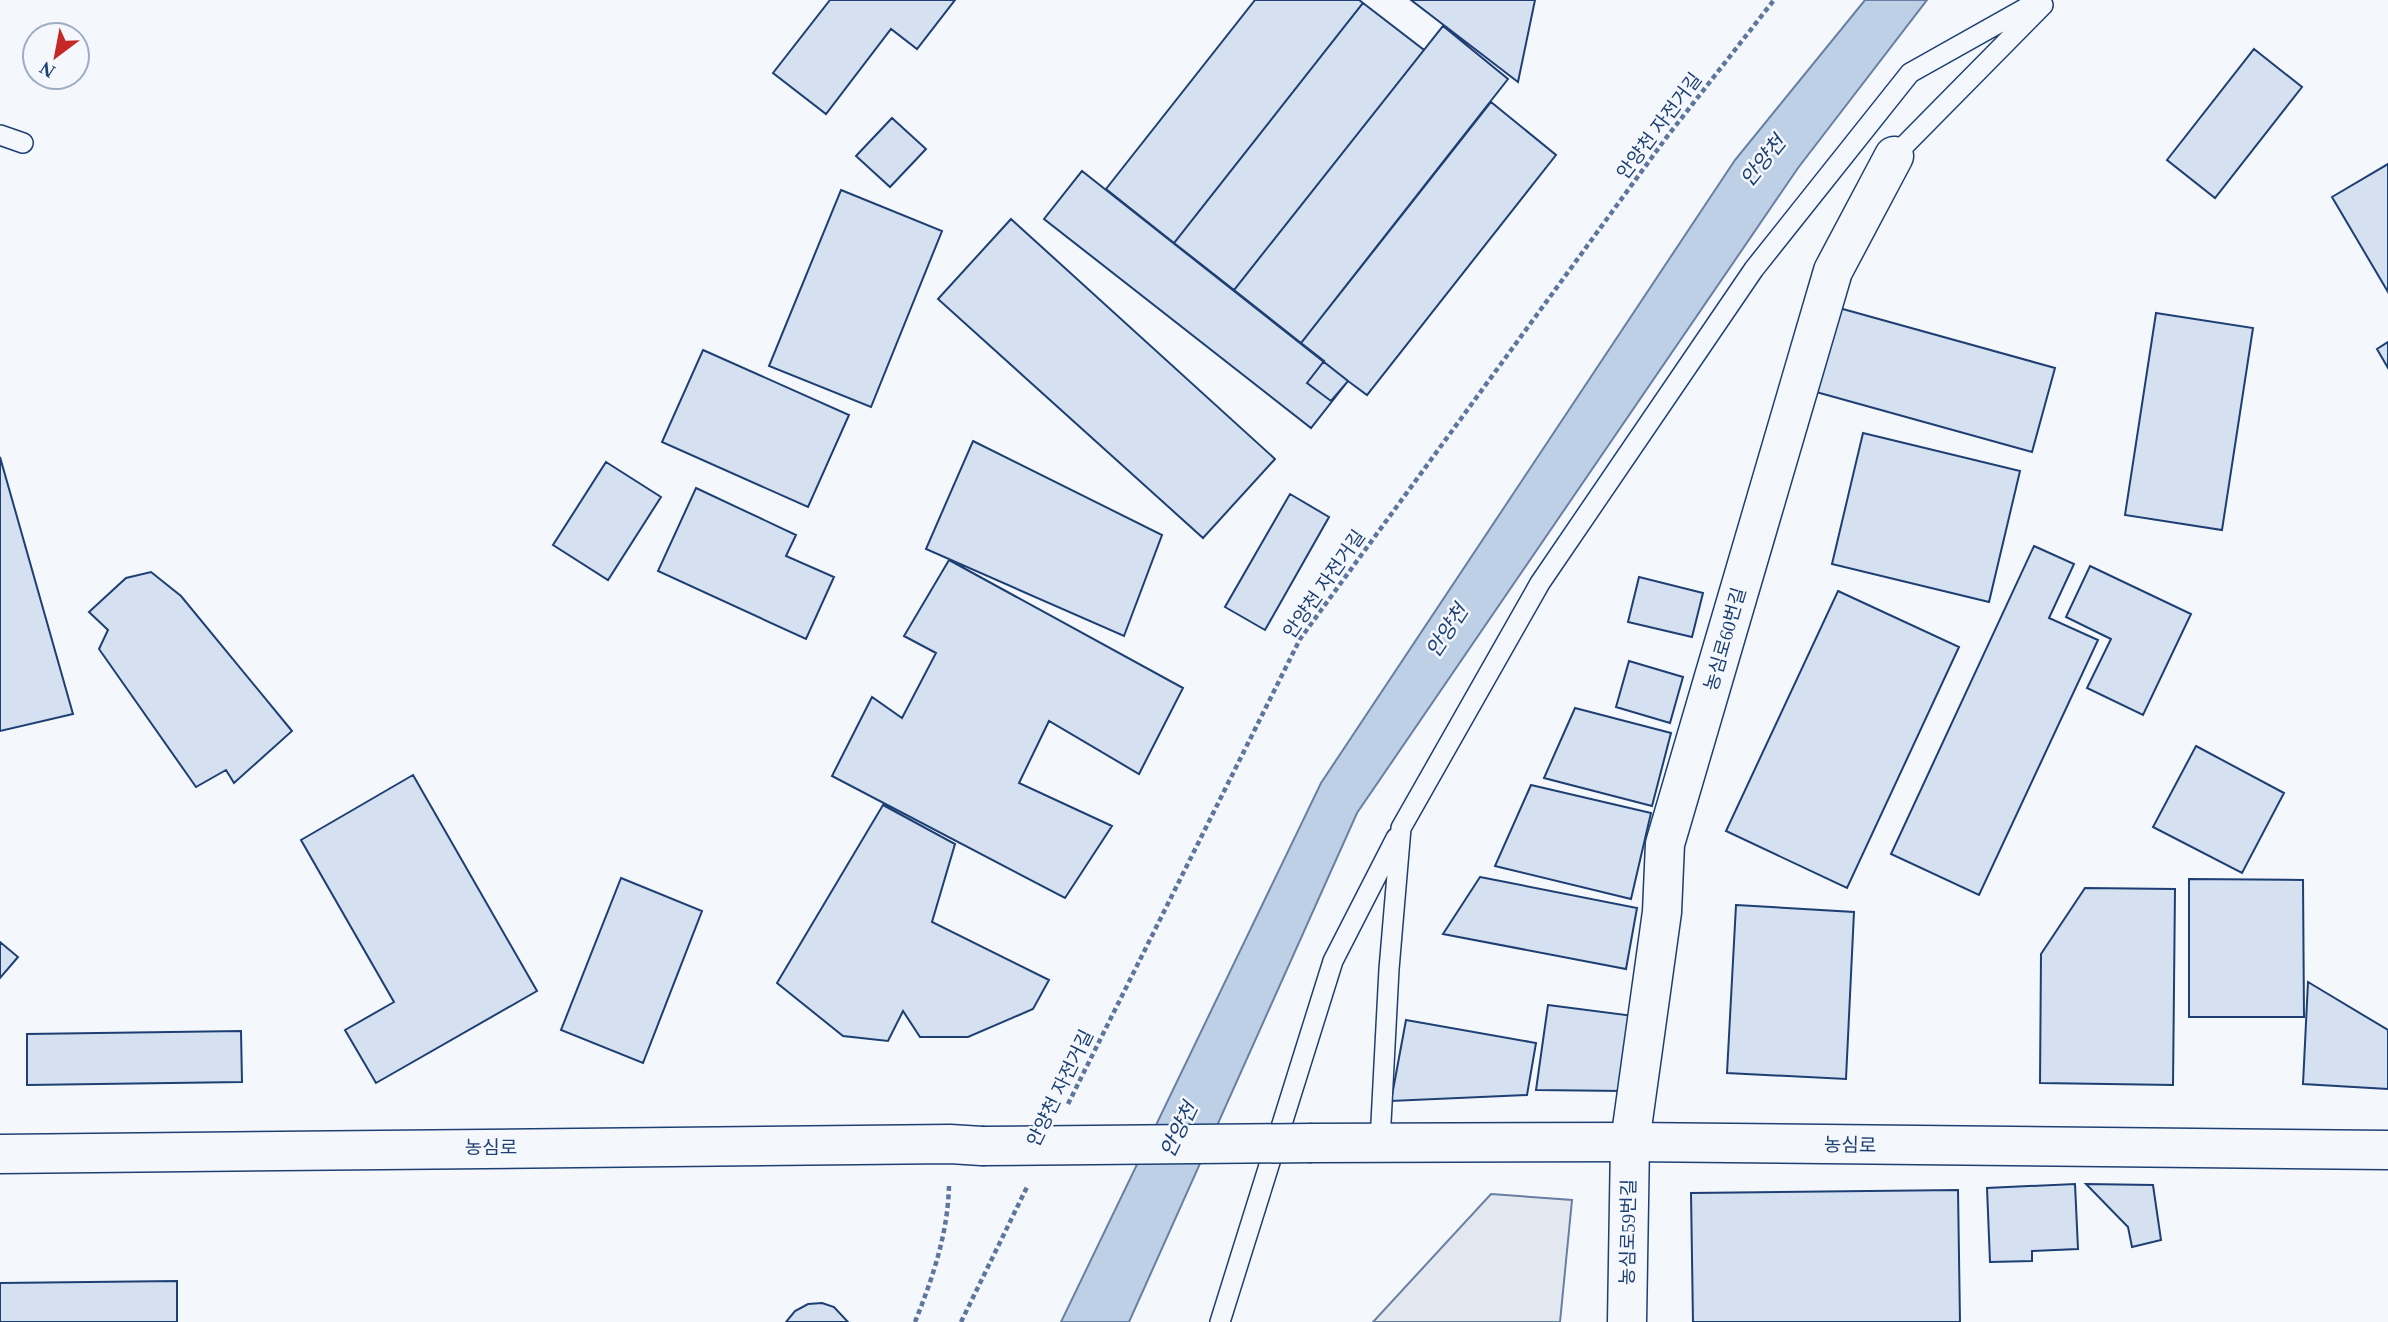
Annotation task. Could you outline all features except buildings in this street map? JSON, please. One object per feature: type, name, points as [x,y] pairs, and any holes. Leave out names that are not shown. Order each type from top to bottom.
[{"type":"street","name":"농심로60번길","points":[[1630,1143],[1662,912],[1665,844],[1833,271],[1894,156]]},
{"type":"street","name":"농심로","points":[[0,1154],[1380,1142],[2388,1150]]},
{"type":"street","name":"농심로59번길","points":[[1627,1322],[1630,1143]]},
{"type":"lane","points":[[1220,1322],[1333,961],[1401,828],[1540,583],[1754,269],[1910,73],[2040,0]]},
{"type":"lane","points":[[1894,156],[2049,0]]},
{"type":"lane","points":[[0,135],[23,143]]},
{"type":"lane","points":[[1380,1142],[1389,969],[1401,828]]},
{"type":"path","name":"안양천 자전거길","points":[[1067,1106],[1300,639],[1666,138],[1774,0]]},
{"type":"path","points":[[915,1322],[942,1246],[966,1145]]},
{"type":"path","points":[[961,1322],[1030,1180]]},
{"type":"shaded area","points":[[1491,1194],[1572,1200],[1560,1322],[1373,1322]]},
{"type":"water","name":"안양천","points":[[1865,0],[1927,0],[1798,168],[1357,813],[1129,1322],[1061,1322],[1321,783],[1735,160]]}]
